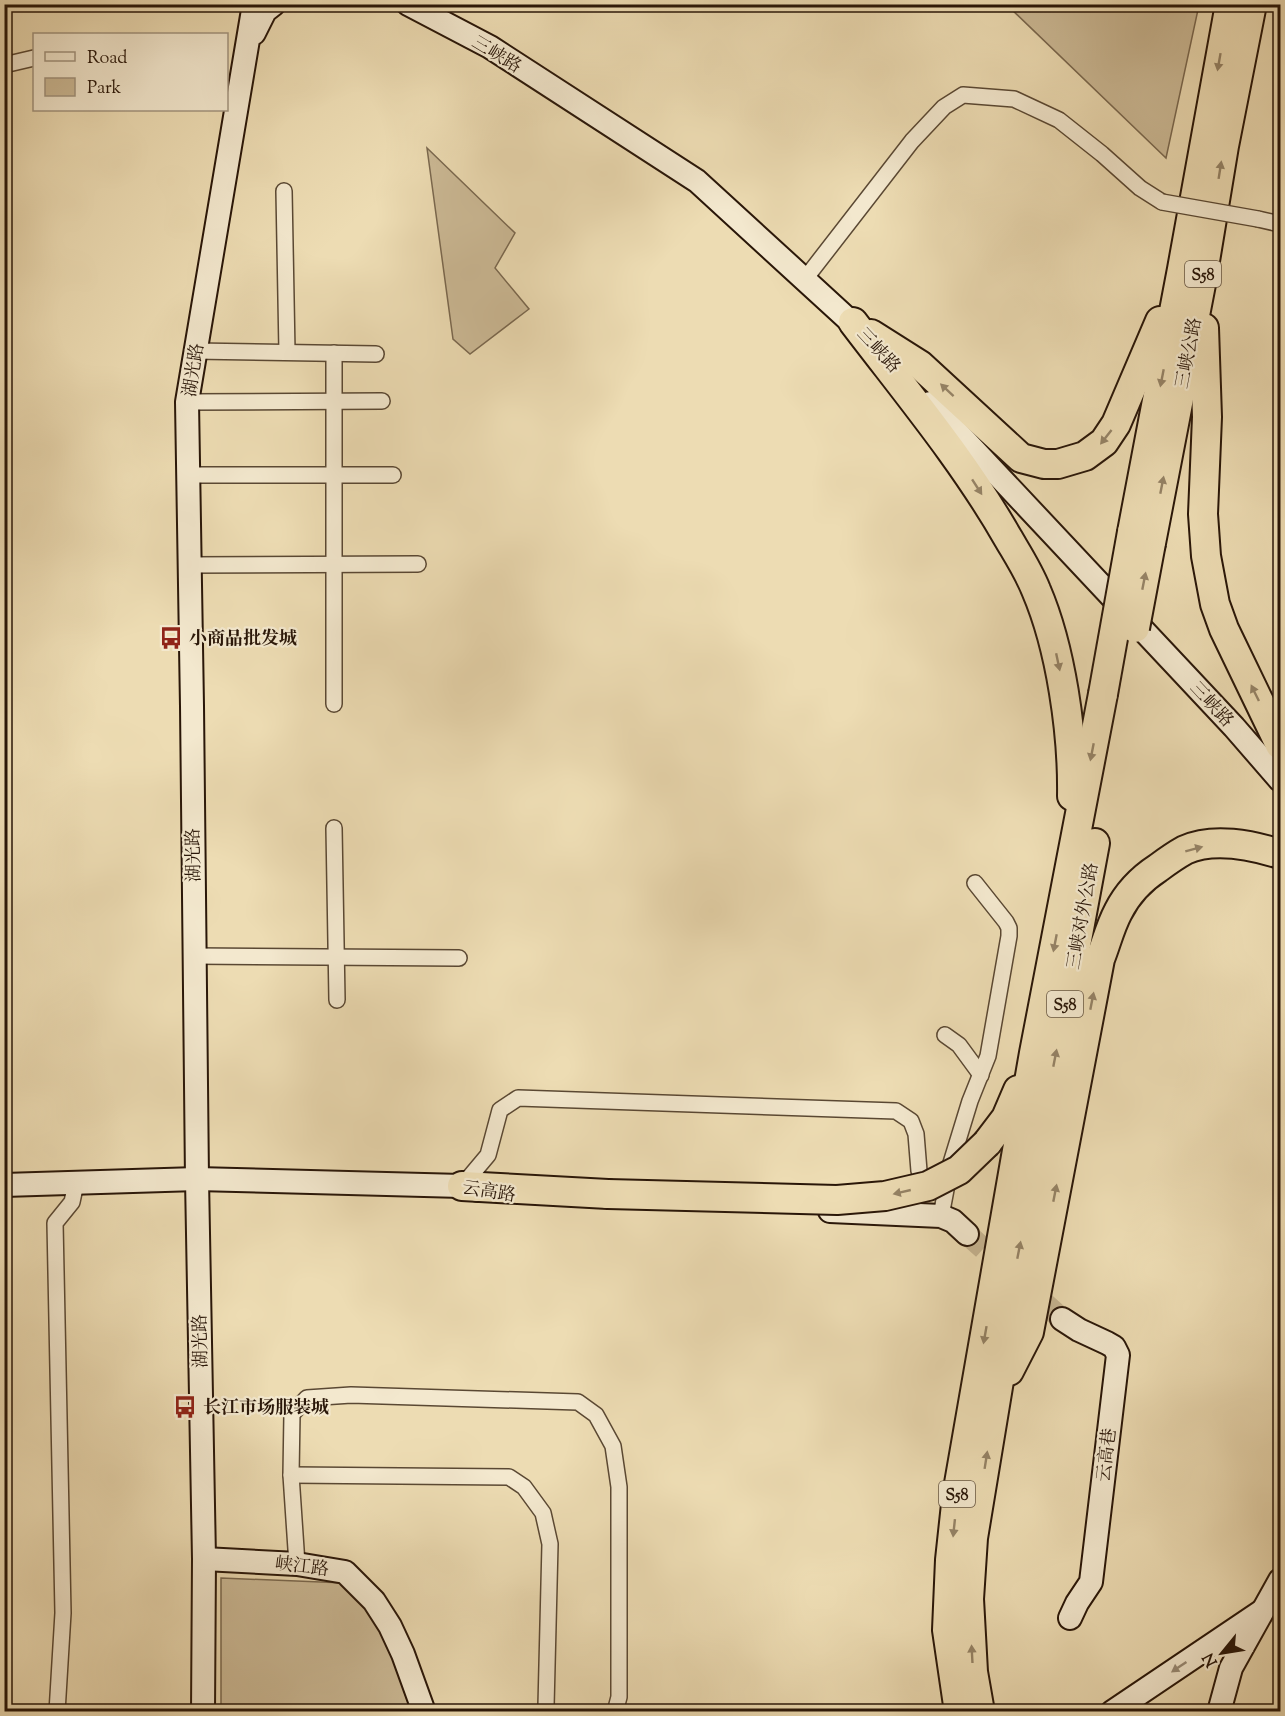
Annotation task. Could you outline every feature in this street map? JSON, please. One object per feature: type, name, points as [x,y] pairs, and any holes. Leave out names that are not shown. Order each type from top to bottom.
[{"type":"highway","name":"三峡公路","points":[[1112,698],[1192,274],[1230,4]]},
{"type":"highway","name":"三峡公路","points":[[1192,274],[1224,146],[1252,4]]},
{"type":"highway","points":[[854,322],[920,365],[1021,458],[1044,464],[1058,464],[1085,456],[1104,442],[1116,424],[1192,274]]},
{"type":"highway","points":[[1192,274],[1207,417],[1203,513],[1206,556],[1215,604],[1224,629],[1281,745]]},
{"type":"highway","points":[[854,322],[966,471],[992,510],[1036,588],[1053,639],[1066,713],[1073,775],[1072,858]]},
{"type":"highway","name":"三峡对外公路","points":[[959,1712],[947,1630],[950,1560],[957,1495],[1034,1053],[1072,858],[1112,698]]},
{"type":"highway","name":"三峡对外公路","points":[[995,1400],[1112,698]]},
{"type":"highway","points":[[995,1400],[1029,1332],[1100,959],[1118,912],[1132,891],[1148,875],[1187,850],[1211,844],[1237,844],[1281,854]]},
{"type":"highway","points":[[462,1186],[608,1194],[837,1200],[885,1196],[928,1186],[959,1170],[987,1143],[1006,1118],[1034,1053]]},
{"type":"highway","name":"S58","points":[[980,1712],[973,1672],[969,1599],[974,1538],[995,1400]]},
{"type":"main road","points":[[241,4],[246,48]]},
{"type":"main road","name":"湖光路","points":[[203,1712],[204,1560],[187,402],[232,96],[246,48],[254,4]]},
{"type":"main road","points":[[246,48],[265,11],[274,4]]},
{"type":"main road","name":"三峡路","points":[[408,4],[490,47],[697,181],[854,322],[1281,780]]},
{"type":"main road","name":"云高路","points":[[4,1185],[197,1179],[462,1186],[497,1195],[941,1216]]},
{"type":"main road","points":[[941,1216],[953,1221],[967,1234]]},
{"type":"main road","name":"云高巷","points":[[1062,1319],[1079,1330],[1107,1342],[1114,1347],[1118,1355],[1091,1582],[1077,1602],[1070,1618]]},
{"type":"main road","name":"峡江路","points":[[204,1560],[297,1564],[345,1572],[374,1601],[390,1626],[424,1712]]},
{"type":"main road","points":[[1219,1712],[1231,1668],[1281,1580]]},
{"type":"main road","points":[[1112,1712],[1262,1611]]},
{"type":"street","points":[[4,65],[33,58]]},
{"type":"street","points":[[805,279],[912,141],[944,107],[963,96],[1014,99],[1059,120],[1140,188],[1162,202],[1281,224]]},
{"type":"street","points":[[284,191],[287,352]]},
{"type":"street","points":[[195,351],[376,354]]},
{"type":"street","points":[[334,353],[334,704]]},
{"type":"street","points":[[187,402],[382,401]]},
{"type":"street","points":[[188,475],[393,475]]},
{"type":"street","points":[[190,566],[418,564]]},
{"type":"street","points":[[334,828],[337,1000]]},
{"type":"street","points":[[941,1216],[951,1163],[970,1101],[988,1056],[1009,936],[1006,922],[975,883]]},
{"type":"street","points":[[194,956],[459,958]]},
{"type":"street","points":[[945,1035],[959,1045],[981,1075]]},
{"type":"street","points":[[462,1186],[488,1155],[500,1110],[518,1098],[896,1111],[911,1121],[915,1134],[919,1171]]},
{"type":"street","points":[[57,1712],[63,1613],[55,1223],[72,1202],[76,1183]]},
{"type":"street","points":[[297,1564],[291,1475],[292,1414],[306,1398],[351,1395],[578,1402],[596,1415],[613,1446],[619,1487],[619,1697],[615,1712]]},
{"type":"street","points":[[291,1475],[509,1477],[524,1487],[543,1513],[550,1544],[546,1706],[548,1712]]},
{"type":"green space","points":[[1007,5],[1199,5],[1166,158]]},
{"type":"green space","points":[[427,148],[515,233],[495,268],[529,309],[470,354],[453,339]]},
{"type":"green space","points":[[221,1578],[345,1583],[369,1609],[390,1651],[411,1711],[221,1711]]},
{"type":"tunnel","points":[[967,1234],[1062,1319]]},
{"type":"place","name":"小商品批发城","points":[[171,638]]},
{"type":"place","name":"长江市场服装城","points":[[185,1407]]}]
